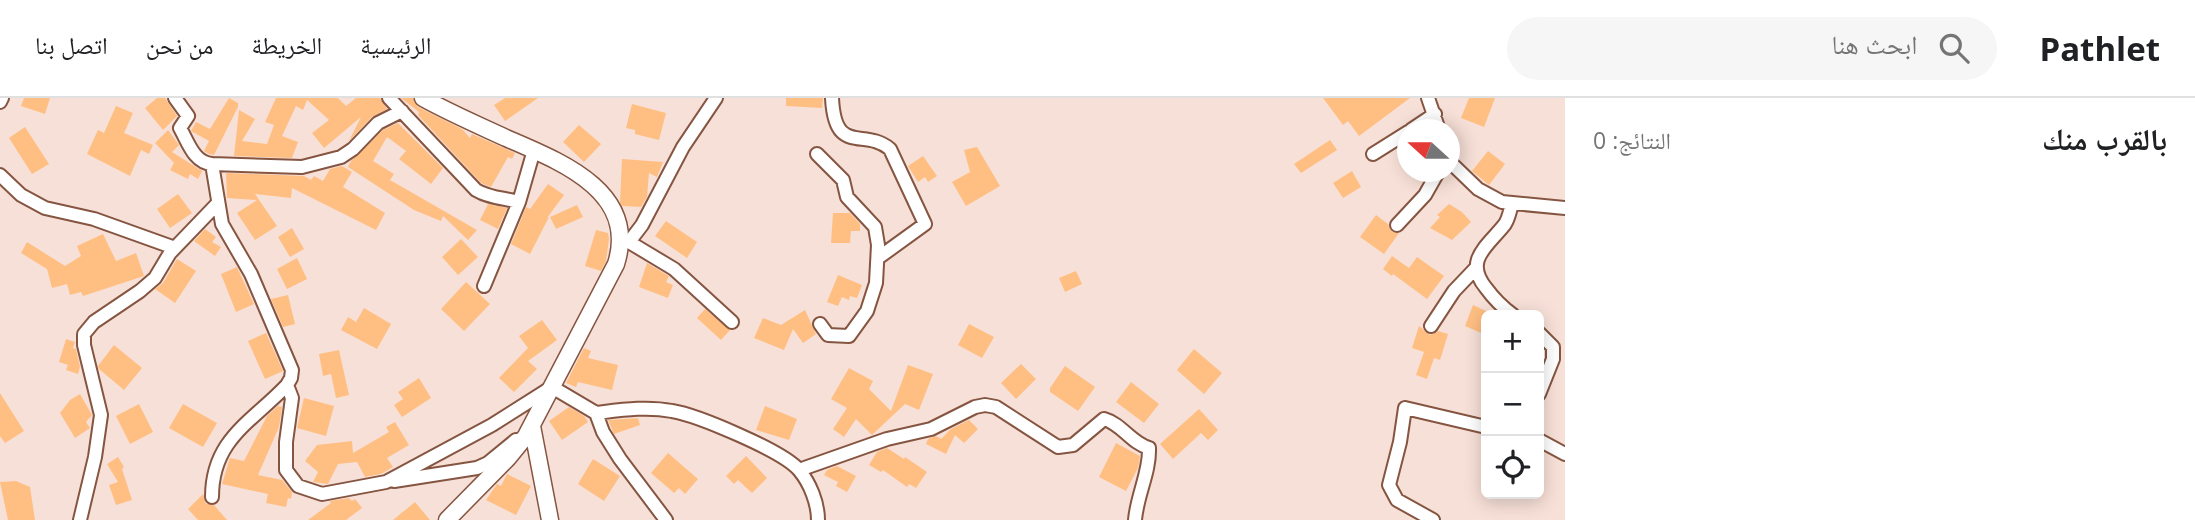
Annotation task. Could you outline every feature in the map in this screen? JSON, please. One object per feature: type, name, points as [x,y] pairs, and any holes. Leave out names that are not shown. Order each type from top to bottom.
[{"type":"street","points":[[176,98],[188,116],[180,128],[197,157],[206,164],[302,167],[341,157],[353,149],[378,123],[401,110]]},
{"type":"street","points":[[388,98],[476,190],[486,196],[519,202]]},
{"type":"street","points":[[423,98],[556,160],[591,182],[612,210],[625,242],[674,269],[732,322]]},
{"type":"street","points":[[447,520],[508,458],[532,426],[625,242],[642,225],[683,147],[716,98]]},
{"type":"street","points":[[832,98],[838,129],[843,134],[885,145],[890,149],[925,224],[878,258]]},
{"type":"street","points":[[1428,98],[1436,119]]},
{"type":"street","points":[[1427,119],[1435,114]]},
{"type":"street","points":[[1373,154],[1397,139]]},
{"type":"street","points":[[484,286],[519,202],[534,150]]},
{"type":"street","points":[[817,154],[843,180],[848,197],[875,227],[878,258],[876,283],[867,311],[849,336],[828,335],[820,324]]},
{"type":"street","points":[[212,164],[222,224],[251,274],[291,364],[288,386],[236,433],[222,452],[213,475],[212,497]]},
{"type":"street","points":[[1460,172],[1478,189],[1502,202],[1565,208]]},
{"type":"street","points":[[0,175],[21,195],[46,208],[94,219],[175,248]]},
{"type":"street","points":[[1397,225],[1425,195],[1432,182]]},
{"type":"street","points":[[80,520],[100,432],[101,415],[84,345],[84,334],[94,322],[149,284],[175,248],[218,203]]},
{"type":"street","points":[[1431,326],[1454,291],[1475,270],[1482,251],[1507,222],[1513,204]]},
{"type":"street","points":[[1475,270],[1478,279],[1508,310]]},
{"type":"street","points":[[1544,338],[1553,347],[1553,359],[1544,382]]},
{"type":"street","points":[[288,386],[292,398],[286,442],[286,470],[298,486],[322,494],[386,482],[466,472],[498,456],[532,426]]},
{"type":"street","points":[[552,387],[596,413],[630,409],[679,413],[754,442],[799,470],[817,506],[818,520]]},
{"type":"street","points":[[386,482],[492,425],[552,387]]},
{"type":"street","points":[[799,470],[887,439],[931,429],[975,407],[996,407],[1058,447],[1073,445],[1104,419],[1114,423],[1140,445],[1149,448],[1149,460],[1136,504],[1135,520]]},
{"type":"street","points":[[1433,520],[1396,500],[1389,485],[1405,408],[1481,427]]},
{"type":"street","points":[[596,413],[603,432],[620,459],[666,520]]},
{"type":"street","points":[[532,426],[550,520]]},
{"type":"street","points":[[1544,443],[1565,454]]},
{"type":"building","points":[[24,98],[50,98],[45,114],[21,106]]},
{"type":"building","points":[[157,98],[165,98],[177,116],[163,130],[145,108]]},
{"type":"building","points":[[229,98],[238,103],[238,107],[214,155],[209,154],[204,151],[209,141],[191,131],[196,122],[210,129]]},
{"type":"building","points":[[276,98],[338,98],[346,106],[356,98],[380,98],[387,109],[372,117],[349,141],[361,117],[324,148],[312,133],[329,120],[307,100],[303,110],[296,106],[282,136],[298,142],[292,158],[234,156],[239,110],[255,119],[242,141],[267,144],[274,125],[265,122]]},
{"type":"building","points":[[401,98],[413,98],[418,107],[462,129],[470,138],[472,134],[515,153],[512,159],[508,157],[491,187],[481,183],[418,115],[419,112]]},
{"type":"building","points":[[505,98],[538,98],[505,121],[494,105]]},
{"type":"building","points":[[786,98],[823,98],[822,108],[786,106]]},
{"type":"building","points":[[1323,98],[1410,98],[1359,136],[1348,121],[1343,125]]},
{"type":"building","points":[[1469,98],[1495,98],[1484,127],[1461,118]]},
{"type":"building","points":[[632,104],[666,113],[659,140],[635,134],[635,130],[626,128]]},
{"type":"building","points":[[116,106],[133,113],[124,133],[153,145],[149,154],[141,150],[130,176],[87,154],[98,130],[104,133]]},
{"type":"building","points":[[398,123],[443,168],[431,184],[399,159],[406,151],[387,137],[373,161],[394,174],[390,180],[477,230],[468,240],[443,216],[441,221],[414,210],[348,167],[383,130]]},
{"type":"building","points":[[579,125],[601,144],[584,162],[563,142]]},
{"type":"building","points":[[25,127],[49,164],[32,174],[9,138]]},
{"type":"building","points":[[168,130],[179,145],[172,152],[202,171],[198,179],[190,174],[188,179],[170,170],[174,163],[155,143]]},
{"type":"building","points":[[1330,140],[1337,150],[1301,173],[1294,164]]},
{"type":"building","points":[[977,147],[1000,186],[966,206],[952,182],[970,172],[964,150]]},
{"type":"building","points":[[1488,151],[1505,164],[1489,185],[1472,171]]},
{"type":"building","points":[[923,156],[937,176],[928,182],[925,177],[918,182],[908,166]]},
{"type":"building","points":[[622,159],[663,162],[657,177],[649,173],[647,197],[641,207],[622,206],[620,203]]},
{"type":"building","points":[[342,166],[352,172],[343,187],[385,213],[376,230],[292,188],[291,198],[255,194],[277,226],[255,240],[237,213],[257,200],[227,198],[226,173],[304,176],[311,180],[314,176],[323,181],[330,169]]},
{"type":"building","points":[[1352,171],[1361,187],[1343,198],[1333,183]]},
{"type":"building","points":[[548,184],[564,195],[547,218],[549,217],[530,254],[511,244],[526,207],[530,209]]},
{"type":"building","points":[[178,194],[192,213],[170,228],[157,209]]},
{"type":"building","points":[[488,204],[507,208],[498,229],[480,220]]},
{"type":"building","points":[[1449,204],[1471,222],[1452,240],[1430,228],[1440,217],[1437,215]]},
{"type":"building","points":[[577,205],[583,217],[556,229],[550,217]]},
{"type":"building","points":[[833,213],[850,213],[860,224],[860,231],[851,231],[850,243],[831,243]]},
{"type":"building","points":[[1376,215],[1388,224],[1392,232],[1399,233],[1384,254],[1360,237]]},
{"type":"building","points":[[666,221],[697,242],[687,258],[655,236]]},
{"type":"building","points":[[292,228],[304,249],[290,257],[278,237]]},
{"type":"building","points":[[205,229],[216,237],[212,242],[221,247],[215,256],[194,241]]},
{"type":"building","points":[[596,230],[608,233],[609,239],[606,261],[601,271],[585,266]]},
{"type":"building","points":[[103,234],[116,261],[136,253],[144,276],[83,296],[81,292],[70,295],[67,284],[52,288],[47,269],[21,253],[27,242],[65,266],[81,256],[77,246]]},
{"type":"building","points":[[461,239],[478,257],[458,275],[442,257]]},
{"type":"building","points":[[1392,256],[1409,268],[1417,257],[1444,276],[1427,299],[1383,269]]},
{"type":"building","points":[[297,258],[307,279],[287,289],[277,269]]},
{"type":"building","points":[[177,259],[196,271],[175,303],[155,289],[163,283]]},
{"type":"building","points":[[647,263],[669,276],[666,282],[673,285],[668,298],[639,287]]},
{"type":"building","points":[[237,267],[254,304],[236,312],[221,274]]},
{"type":"building","points":[[1076,271],[1082,284],[1065,292],[1059,278]]},
{"type":"building","points":[[838,275],[862,285],[857,298],[850,296],[849,300],[842,297],[838,306],[827,302]]},
{"type":"building","points":[[466,282],[490,304],[464,331],[441,309]]},
{"type":"building","points":[[288,295],[295,324],[283,327],[271,299]]},
{"type":"building","points":[[1473,305],[1484,310],[1481,310],[1481,333],[1465,326]]},
{"type":"building","points":[[364,308],[391,324],[377,349],[341,330],[348,317],[356,322]]},
{"type":"building","points":[[705,309],[730,330],[721,340],[697,318]]},
{"type":"building","points":[[805,310],[816,334],[803,343],[793,329],[784,350],[754,338],[763,318],[781,325]]},
{"type":"building","points":[[542,320],[557,340],[528,361],[537,369],[514,392],[499,378],[528,348],[519,336]]},
{"type":"building","points":[[969,324],[994,337],[982,358],[958,345]]},
{"type":"building","points":[[1419,326],[1430,335],[1438,331],[1448,334],[1440,360],[1434,358],[1427,379],[1416,375],[1424,352],[1412,348]]},
{"type":"building","points":[[266,333],[283,371],[265,379],[248,341]]},
{"type":"building","points":[[66,339],[75,342],[73,348],[76,349],[80,367],[78,374],[66,370],[68,365],[59,362]]},
{"type":"building","points":[[114,345],[142,368],[124,390],[98,366]]},
{"type":"building","points":[[584,348],[591,351],[588,358],[618,365],[612,390],[578,382],[576,387],[566,383]]},
{"type":"building","points":[[1194,349],[1222,373],[1204,394],[1177,370]]},
{"type":"building","points":[[339,350],[349,395],[336,398],[331,374],[323,376],[319,354]]},
{"type":"building","points":[[1021,364],[1036,379],[1016,399],[1001,383]]},
{"type":"building","points":[[908,365],[933,374],[919,410],[905,404],[872,435],[856,419],[844,437],[833,429],[847,408],[831,399],[849,368],[873,381],[869,389],[891,411]]},
{"type":"building","points":[[1065,366],[1095,387],[1078,411],[1050,392]]},
{"type":"building","points":[[419,378],[431,398],[402,417],[394,405],[403,399],[398,392]]},
{"type":"building","points":[[1131,382],[1159,404],[1144,423],[1116,402]]},
{"type":"building","points":[[0,393],[24,431],[5,443],[0,436]]},
{"type":"building","points":[[80,394],[92,415],[86,422],[90,428],[75,438],[60,413],[70,400]]},
{"type":"building","points":[[304,398],[334,406],[326,436],[297,428]]},
{"type":"building","points":[[139,404],[153,432],[130,444],[116,416]]},
{"type":"building","points":[[183,404],[217,423],[203,447],[169,428]]},
{"type":"building","points":[[278,406],[282,407],[279,427],[258,475],[282,480],[292,492],[286,507],[266,503],[268,494],[222,484],[230,458],[244,461],[267,416]]},
{"type":"building","points":[[765,406],[797,419],[789,440],[756,430]]},
{"type":"building","points":[[569,407],[584,416],[588,422],[562,440],[549,421]]},
{"type":"building","points":[[1199,409],[1218,430],[1208,440],[1201,433],[1173,459],[1160,444]]},
{"type":"building","points":[[638,418],[640,425],[614,434],[608,420]]},
{"type":"building","points":[[969,420],[978,429],[964,443],[955,435],[946,454],[926,444],[928,439],[936,436],[941,439],[951,429]]},
{"type":"building","points":[[395,422],[409,445],[387,458],[393,467],[381,474],[365,477],[357,462],[338,464],[328,484],[313,482],[318,472],[305,461],[317,445],[352,441],[353,453],[389,432],[386,427]]},
{"type":"building","points":[[1116,443],[1140,456],[1138,468],[1126,491],[1099,477]]},
{"type":"building","points":[[887,448],[927,472],[916,488],[909,484],[907,487],[883,470],[881,472],[869,465],[877,452]]},
{"type":"building","points":[[668,453],[698,479],[685,494],[679,488],[674,493],[651,473]]},
{"type":"building","points":[[746,456],[767,478],[752,493],[738,480],[734,484],[726,476]]},
{"type":"building","points":[[118,457],[124,467],[122,469],[132,500],[116,505],[109,485],[118,482],[107,464]]},
{"type":"building","points":[[593,459],[620,476],[604,501],[578,484]]},
{"type":"building","points":[[837,466],[856,476],[847,492],[836,486],[838,482],[824,475],[827,470]]},
{"type":"building","points":[[507,474],[531,486],[516,515],[486,500],[497,484],[501,486]]},
{"type":"building","points":[[16,481],[30,487],[35,520],[8,520],[0,482]]},
{"type":"building","points":[[203,494],[206,504],[214,505],[227,520],[198,520],[188,509]]},
{"type":"building","points":[[349,498],[352,501],[355,499],[362,508],[346,520],[308,520],[331,503],[330,501]]},
{"type":"building","points":[[415,502],[430,520],[393,520]]}]
